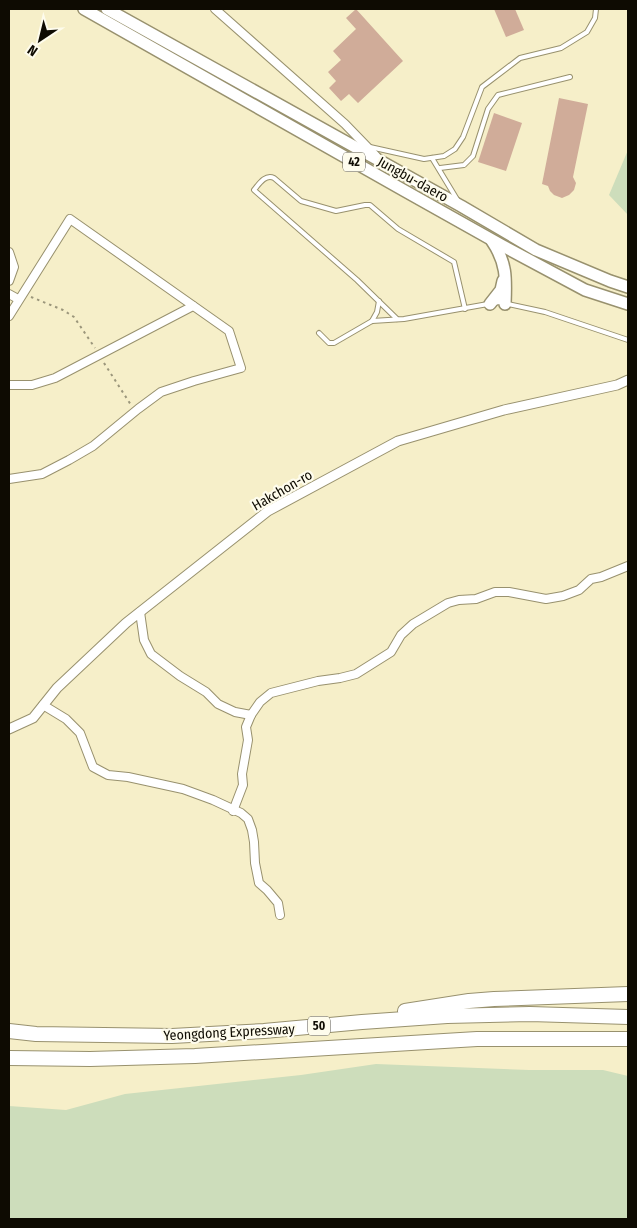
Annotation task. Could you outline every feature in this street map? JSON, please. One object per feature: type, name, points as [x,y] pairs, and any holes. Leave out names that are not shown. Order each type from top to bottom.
[{"type":"highway","points":[[340,1024],[469,1001],[517,997],[628,994]]},
{"type":"highway","name":"Yeongdong Expressway","points":[[9,1031],[36,1034],[172,1036],[264,1031],[447,1016],[530,1014],[628,1017]]},
{"type":"highway","name":"Yeongdong Expressway","points":[[9,1058],[90,1059],[195,1056],[477,1039],[628,1039]]},
{"type":"main road","name":"Jungbu-daero","points":[[84,9],[489,238],[585,290],[628,304]]},
{"type":"main road","name":"Jungbu-daero","points":[[107,9],[461,206],[536,250],[628,287]]},
{"type":"main road","points":[[489,238],[500,252],[506,272],[505,304]]},
{"type":"main road","points":[[490,304],[501,290],[506,272]]},
{"type":"street","points":[[215,9],[338,118],[368,146],[382,163]]},
{"type":"street","points":[[9,316],[70,219],[229,331],[241,368],[161,392],[93,446],[69,460],[42,474],[9,479]]},
{"type":"street","points":[[9,252],[14,267],[9,281]]},
{"type":"street","points":[[9,294],[20,296]]},
{"type":"street","points":[[9,385],[32,385],[55,378],[193,306]]},
{"type":"street","name":"Hakchon-ro","points":[[9,729],[33,718],[57,688],[140,612],[268,511],[398,441],[504,410],[617,385],[628,380]]},
{"type":"street","points":[[233,811],[243,785],[242,774],[248,740],[246,727],[251,715],[260,702],[271,693],[356,674],[391,652],[401,635],[413,624],[448,604],[459,600],[476,599],[495,592],[510,592],[546,599],[563,596],[579,590],[591,579],[601,578],[628,566]]},
{"type":"street","points":[[140,612],[144,640],[151,654],[206,692],[218,704],[235,712],[251,715]]},
{"type":"street","points":[[43,705],[66,719],[80,733],[93,767],[108,776],[128,777],[183,789],[213,800],[248,818],[252,830],[259,883],[278,903],[280,915]]},
{"type":"lane","points":[[368,146],[424,159],[444,156],[455,149],[463,137],[482,87],[520,58],[561,48],[587,32],[595,18],[596,9]]},
{"type":"lane","points":[[440,168],[464,165],[473,156],[488,108],[498,95],[570,77]]},
{"type":"lane","points":[[432,158],[440,168],[461,206]]},
{"type":"lane","points":[[397,319],[357,280],[254,190],[266,177],[274,178],[302,201],[336,211],[365,205],[370,206],[398,229],[454,262],[465,308]]},
{"type":"lane","points":[[372,321],[378,312],[378,301]]},
{"type":"lane","points":[[319,333],[329,343],[334,343],[372,321],[397,319],[499,302],[544,312],[628,340]]},
{"type":"path","points":[[20,296],[63,310],[74,317],[134,412]]},
{"type":"green space","points":[[628,150],[628,215],[609,195]]},
{"type":"green space","points":[[376,1064],[529,1070],[603,1070],[628,1076],[628,1219],[9,1219],[9,1106],[66,1110],[125,1094],[301,1075]]},
{"type":"building","points":[[356,9],[403,61],[358,103],[349,94],[341,101],[329,88],[336,81],[328,72],[341,60],[333,51],[356,29],[346,18]]},
{"type":"building","points":[[494,9],[515,9],[524,30],[506,37]]},
{"type":"building","points":[[559,98],[588,104],[573,177],[576,183],[574,190],[562,198],[554,195],[548,186],[542,184]]},
{"type":"building","points":[[494,113],[522,123],[506,171],[478,162]]}]
